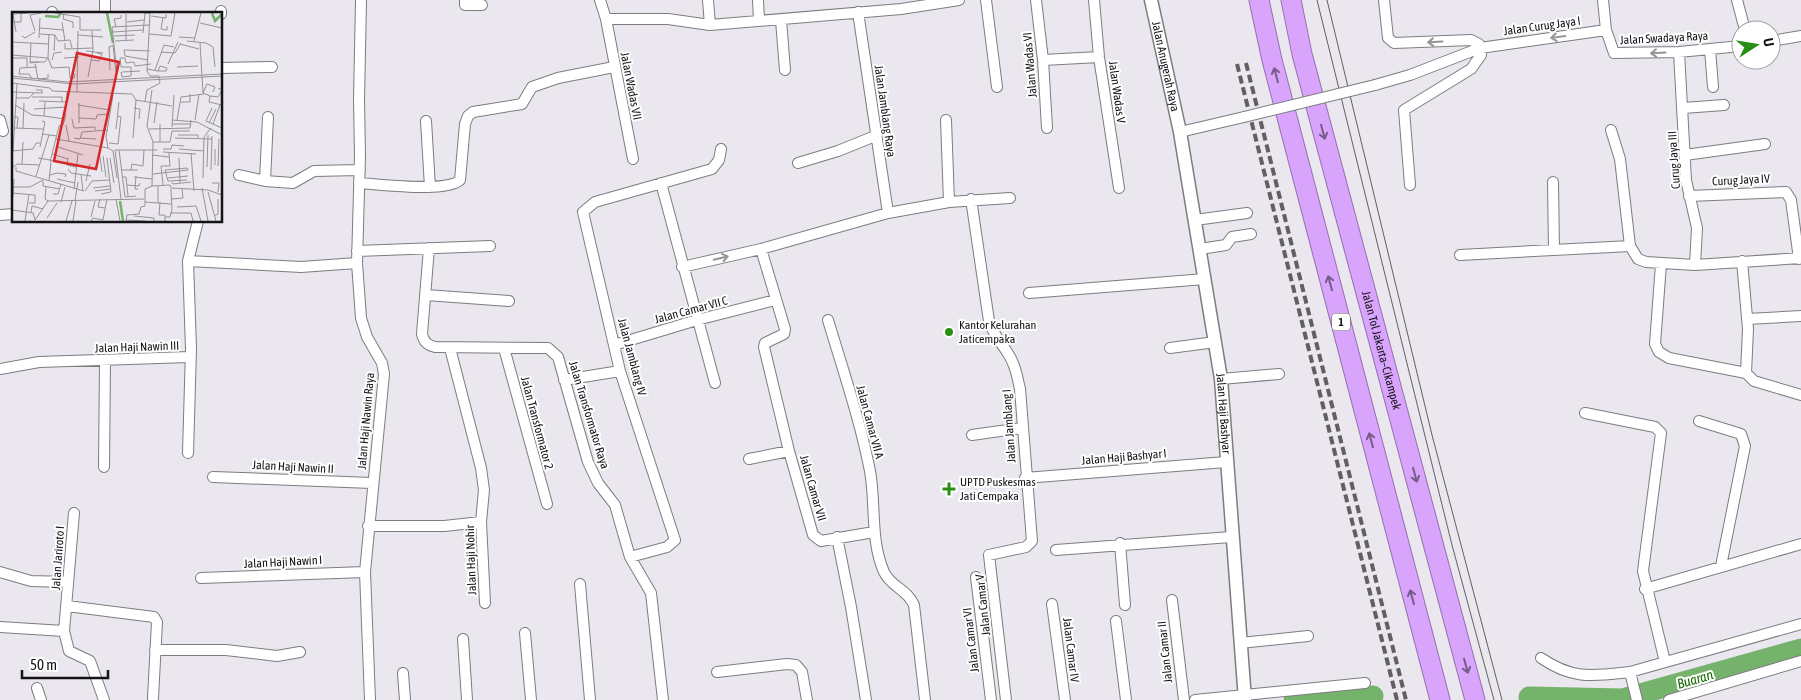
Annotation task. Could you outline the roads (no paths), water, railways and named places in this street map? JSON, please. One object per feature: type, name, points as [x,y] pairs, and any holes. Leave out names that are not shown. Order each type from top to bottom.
[{"type":"highway","name":"1","points":[[1259,0],[1272,60],[1440,700]]},
{"type":"highway","name":"Jalan Tol Jakarta–Cikampek","points":[[1291,0],[1305,63],[1475,700]]},
{"type":"street","name":"Jalan Haji Nawin Raya","points":[[361,0],[360,170],[357,263],[361,318],[367,336],[382,363],[384,374],[365,572],[370,700]]},
{"type":"street","points":[[465,0],[465,5],[482,5]]},
{"type":"street","name":"Jalan Wadas VII","points":[[600,0],[606,19],[633,159]]},
{"type":"street","points":[[708,0],[710,26]]},
{"type":"street","points":[[758,0],[759,21]]},
{"type":"street","points":[[606,19],[668,19],[710,26],[858,12],[900,5],[958,0]]},
{"type":"street","points":[[986,0],[997,87]]},
{"type":"street","name":"Jalan Wadas VI","points":[[1036,0],[1043,60],[1047,128]]},
{"type":"street","name":"Jalan Wadas V","points":[[1094,0],[1099,57],[1119,188]]},
{"type":"street","name":"Jalan Anugerah Raya","points":[[1151,0],[1180,132]]},
{"type":"street","points":[[1384,0],[1388,38],[1394,43],[1471,40],[1479,44],[1481,55],[1472,69],[1404,110],[1410,185]]},
{"type":"street","points":[[1603,0],[1606,30]]},
{"type":"street","points":[[1736,0],[1742,20]]},
{"type":"street","name":"Jalan Jamblang Raya","points":[[858,12],[888,213]]},
{"type":"street","points":[[781,20],[785,70]]},
{"type":"street","name":"Jalan Curug Jaya I","points":[[1480,48],[1606,30]]},
{"type":"street","name":"Jalan Swadaya Raya","points":[[1606,30],[1614,54],[1679,52],[1731,47]]},
{"type":"street","points":[[1781,39],[1801,36]]},
{"type":"street","points":[[1180,132],[1410,75],[1480,48]]},
{"type":"street","points":[[1710,49],[1713,87]]},
{"type":"street","name":"Curug Jaya III","points":[[1679,52],[1689,196],[1697,228],[1695,265]]},
{"type":"street","points":[[1043,60],[1099,57]]},
{"type":"street","points":[[222,68],[272,67]]},
{"type":"street","points":[[359,183],[430,188],[456,184],[460,180],[464,124],[468,116],[474,112],[522,104],[528,90],[532,87],[558,78],[614,67]]},
{"type":"street","points":[[1683,108],[1724,105]]},
{"type":"street","points":[[265,181],[268,117]]},
{"type":"street","points":[[0,120],[3,131]]},
{"type":"street","points":[[946,120],[948,202]]},
{"type":"street","points":[[426,121],[430,188]]},
{"type":"street","points":[[1611,130],[1620,159],[1630,246],[1638,259],[1661,264],[1695,265],[1800,258]]},
{"type":"street","name":"Jalan Haji Bashyar","points":[[1180,132],[1221,378],[1244,698]]},
{"type":"street","points":[[798,162],[838,151],[876,136]]},
{"type":"street","points":[[1685,155],[1765,144]]},
{"type":"street","name":"Jalan Jamblang IV","points":[[630,557],[667,547],[675,540],[620,372],[583,212],[595,202],[712,169],[719,160],[721,149]]},
{"type":"street","points":[[239,175],[265,181],[293,183],[314,171],[360,170]]},
{"type":"street","points":[[1553,182],[1554,250]]},
{"type":"street","points":[[660,183],[715,384]]},
{"type":"street","name":"Curug Jaya IV","points":[[1689,196],[1786,192],[1791,200],[1800,258]]},
{"type":"street","points":[[682,267],[760,249],[888,213],[971,199],[1010,198]]},
{"type":"street","name":"Jalan Jamblang I","points":[[971,199],[992,334],[1009,354],[1016,370],[1020,389],[1025,478],[1030,509]]},
{"type":"street","points":[[1195,220],[1247,213]]},
{"type":"street","name":"Jalan Haji Nawin III","points":[[0,370],[39,362],[189,357],[191,349],[188,261],[198,222]]},
{"type":"street","points":[[1200,249],[1226,246],[1232,237],[1251,234]]},
{"type":"street","points":[[357,251],[490,246]]},
{"type":"street","points":[[1460,255],[1630,246]]},
{"type":"street","name":"Jalan Transformator Raya","points":[[429,248],[422,327],[424,341],[435,347],[548,348],[554,351],[588,462],[598,483],[615,505],[630,557],[651,593],[663,700]]},
{"type":"street","name":"Jalan Camar VII","points":[[760,249],[785,332],[765,343],[764,347],[789,451],[814,535],[821,541],[874,532]]},
{"type":"street","points":[[188,261],[301,267],[357,263]]},
{"type":"street","points":[[1742,261],[1747,319],[1746,373]]},
{"type":"street","points":[[1661,264],[1655,344],[1659,352],[1669,358],[1746,373],[1754,381],[1801,395]]},
{"type":"street","points":[[1028,293],[1205,279]]},
{"type":"street","points":[[426,295],[509,301]]},
{"type":"street","name":"Jalan Camar VII C","points":[[614,345],[697,320],[775,300]]},
{"type":"street","points":[[1747,319],[1801,316]]},
{"type":"street","name":"Jalan Camar VII A","points":[[828,320],[858,421],[870,473],[874,532]]},
{"type":"street","points":[[1170,348],[1215,342]]},
{"type":"street","name":"Jalan Haji Nohir","points":[[450,348],[481,468],[484,490],[482,519],[485,603]]},
{"type":"street","name":"Jalan Transformator 2","points":[[504,348],[546,504]]},
{"type":"street","points":[[188,453],[189,357]]},
{"type":"street","points":[[104,466],[105,360]]},
{"type":"street","points":[[564,380],[620,372]]},
{"type":"street","points":[[1221,378],[1279,374]]},
{"type":"street","points":[[1585,413],[1655,427],[1661,433],[1644,555],[1646,589],[1664,662]]},
{"type":"street","points":[[1699,421],[1741,434],[1744,439],[1743,459],[1721,566]]},
{"type":"street","points":[[972,435],[1022,428]]},
{"type":"street","points":[[749,459],[789,451]]},
{"type":"street","name":"Jalan Haji Bashyar I","points":[[1025,478],[1226,462]]},
{"type":"street","name":"Jalan Haji Nawin II","points":[[213,477],[372,484]]},
{"type":"street","name":"Jalan Camar V","points":[[1006,700],[990,555],[1026,547],[1032,541],[1030,509]]},
{"type":"street","name":"Jalan Jariroto I","points":[[64,631],[74,513]]},
{"type":"street","points":[[368,526],[444,526],[482,519]]},
{"type":"street","points":[[874,532],[884,572],[892,584],[907,593],[914,605],[924,700]]},
{"type":"street","points":[[836,537],[851,607],[866,700]]},
{"type":"street","points":[[1056,550],[1120,543],[1231,537]]},
{"type":"street","points":[[1120,543],[1125,605]]},
{"type":"street","points":[[1646,589],[1801,544]]},
{"type":"street","points":[[0,572],[31,581],[68,582]]},
{"type":"street","name":"Jalan Haji Nawin I","points":[[201,578],[365,572]]},
{"type":"street","name":"Jalan Camar VI","points":[[976,577],[991,700]]},
{"type":"street","points":[[580,584],[590,700]]},
{"type":"street","name":"Jalan Camar II","points":[[1172,600],[1184,700]]},
{"type":"street","name":"Jalan Camar IV","points":[[1052,604],[1065,700]]},
{"type":"street","points":[[67,606],[154,617],[157,622],[153,698]]},
{"type":"street","points":[[1116,621],[1126,700]]},
{"type":"street","points":[[1541,658],[1558,670],[1577,674],[1591,676],[1630,675],[1664,662],[1801,624]]},
{"type":"street","points":[[0,627],[64,631],[69,651],[90,661],[104,700]]},
{"type":"street","points":[[526,633],[532,700]]},
{"type":"street","points":[[1240,643],[1308,636]]},
{"type":"street","points":[[463,639],[467,700]]},
{"type":"street","points":[[155,650],[226,650],[277,656],[300,652]]},
{"type":"street","points":[[1669,700],[1801,661]]},
{"type":"street","points":[[717,672],[787,664],[796,665],[802,672],[807,700]]},
{"type":"street","points":[[403,673],[405,700]]},
{"type":"street","points":[[1630,675],[1637,700]]},
{"type":"street","points":[[1195,700],[1244,698],[1365,684]]},
{"type":"street","points":[[37,688],[41,700]]},
{"type":"waterway","name":"Buaran","points":[[1529,697],[1622,699],[1801,649]]},
{"type":"waterway","name":"Buaran","points":[[1294,700],[1373,696]]},
{"type":"tram line","points":[[1317,0],[1452,545],[1494,700]]},
{"type":"tram line","points":[[1327,0],[1432,435],[1502,700]]},
{"type":"railway","points":[[1246,63],[1406,700]]},
{"type":"railway","points":[[1237,64],[1397,700]]},
{"type":"place","name":"Kantor Kelurahan Jaticempaka","points":[[949,332]]},
{"type":"place","name":"UPTD Puskesmas Jati Cempaka","points":[[949,489]]}]
